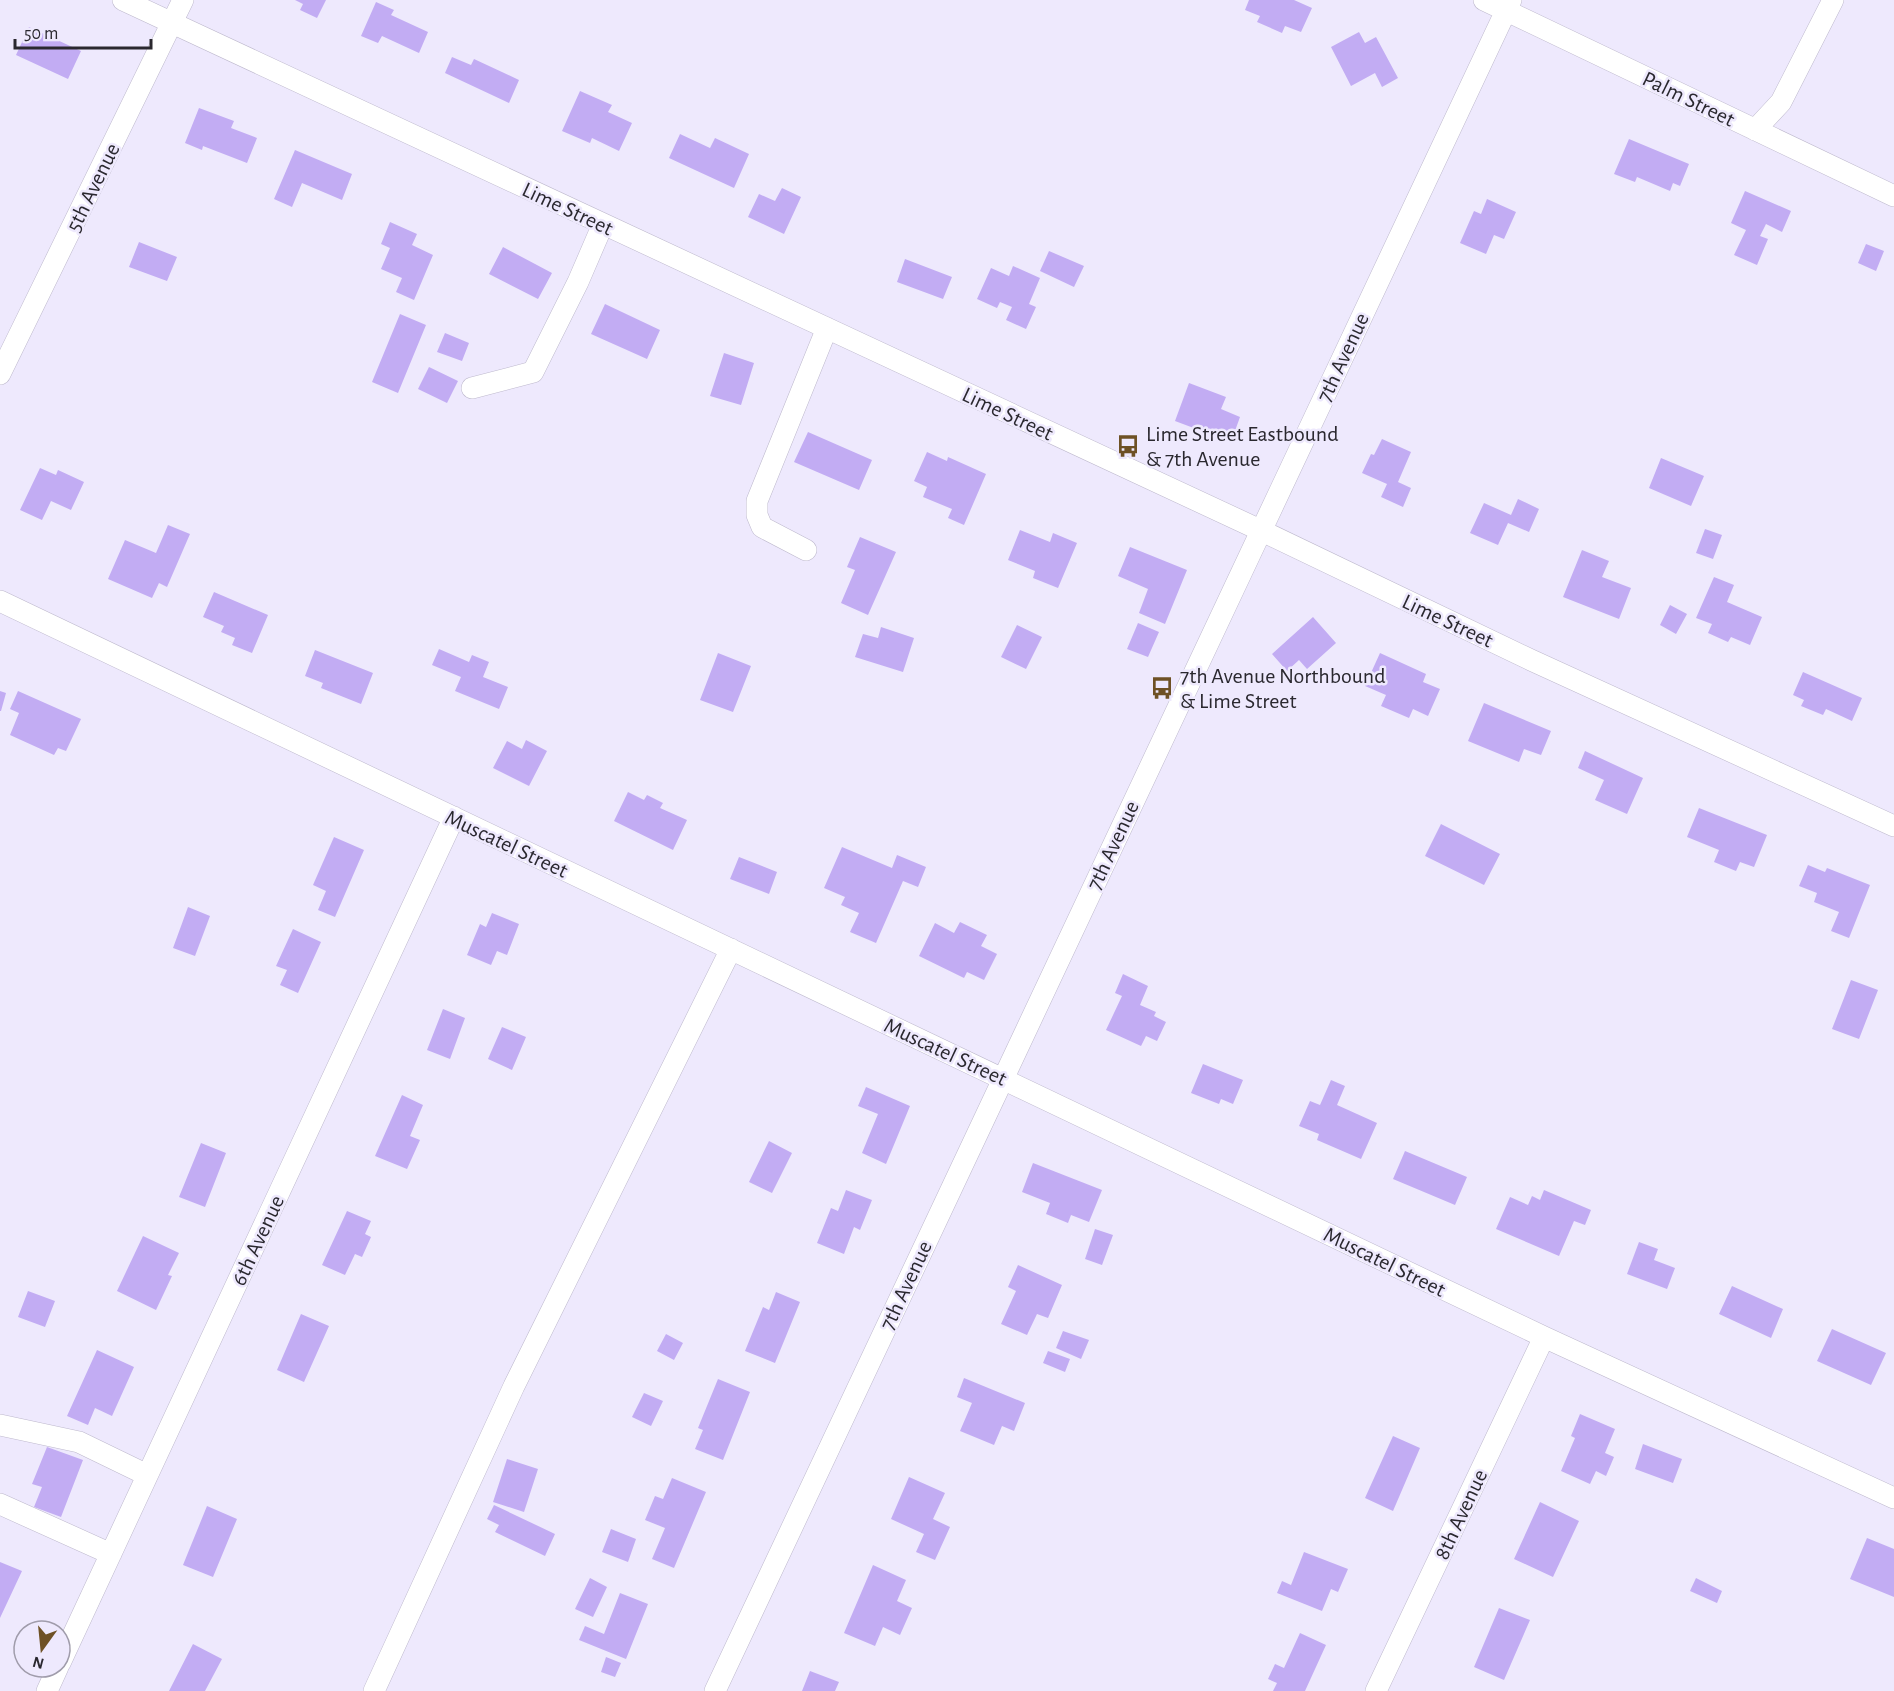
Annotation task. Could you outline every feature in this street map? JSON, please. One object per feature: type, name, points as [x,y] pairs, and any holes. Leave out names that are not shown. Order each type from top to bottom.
[{"type":"street","name":"Lime Street","points":[[123,0],[1260,530],[1531,660],[1894,826]]},
{"type":"street","name":"5th Avenue","points":[[0,374],[183,0]]},
{"type":"street","name":"Palm Street","points":[[1484,0],[1509,5],[1755,130],[1894,196]]},
{"type":"street","points":[[1755,130],[1781,102],[1833,0]]},
{"type":"street","name":"7th Avenue","points":[[715,1691],[1509,5]]},
{"type":"street","points":[[472,388],[533,372],[578,282],[603,224]]},
{"type":"street","points":[[806,550],[762,527],[757,515],[757,501],[827,328]]},
{"type":"street","name":"Muscatel Street","points":[[0,601],[1544,1336],[1894,1498]]},
{"type":"street","name":"6th Avenue","points":[[72,1637],[454,817]]},
{"type":"street","points":[[374,1691],[514,1386],[731,949]]},
{"type":"street","name":"8th Avenue","points":[[1376,1691],[1544,1336]]},
{"type":"street","points":[[0,1425],[79,1442],[147,1475]]},
{"type":"street","points":[[0,1504],[111,1554]]},
{"type":"building","points":[[295,0],[326,0],[317,18],[300,10],[303,4]]},
{"type":"building","points":[[1249,0],[1294,0],[1312,8],[1301,32],[1285,26],[1282,33],[1257,22],[1260,16],[1245,10]]},
{"type":"building","points":[[376,2],[394,10],[391,15],[428,32],[419,53],[382,36],[378,43],[361,36]]},
{"type":"building","points":[[29,27],[81,51],[68,79],[16,55]]},
{"type":"building","points":[[1359,32],[1365,43],[1376,37],[1398,78],[1382,87],[1375,73],[1351,86],[1331,47]]},
{"type":"building","points":[[452,57],[471,65],[474,59],[519,80],[509,103],[445,73]]},
{"type":"building","points":[[580,91],[612,105],[608,112],[632,123],[619,151],[592,138],[590,143],[562,131]]},
{"type":"building","points":[[199,108],[234,121],[231,128],[257,138],[247,163],[203,146],[202,150],[185,143]]},
{"type":"building","points":[[680,134],[710,148],[715,138],[749,154],[734,188],[669,158]]},
{"type":"building","points":[[1629,139],[1689,164],[1680,186],[1673,183],[1670,191],[1637,177],[1635,182],[1614,174]]},
{"type":"building","points":[[295,150],[352,174],[342,200],[302,183],[292,207],[274,199]]},
{"type":"building","points":[[782,188],[801,197],[784,234],[748,217],[759,194],[775,201]]},
{"type":"building","points":[[1745,191],[1791,211],[1782,232],[1766,224],[1760,236],[1768,239],[1757,265],[1734,255],[1746,230],[1731,223]]},
{"type":"building","points":[[1487,199],[1516,212],[1504,239],[1494,235],[1486,254],[1460,243],[1474,211],[1481,214]]},
{"type":"building","points":[[390,222],[417,234],[412,245],[433,255],[414,300],[396,292],[402,278],[381,269],[390,248],[381,244]]},
{"type":"building","points":[[139,242],[177,257],[167,281],[129,267]]},
{"type":"building","points":[[1866,244],[1884,251],[1876,271],[1858,263]]},
{"type":"building","points":[[503,247],[552,273],[538,299],[489,274]]},
{"type":"building","points":[[1049,251],[1084,266],[1074,287],[1040,271]]},
{"type":"building","points":[[905,259],[952,277],[943,299],[897,282]]},
{"type":"building","points":[[1013,266],[1040,278],[1029,304],[1036,307],[1026,329],[1006,320],[1012,307],[1000,302],[997,308],[977,299],[991,268],[1009,276]]},
{"type":"building","points":[[605,304],[660,330],[647,359],[591,334]]},
{"type":"building","points":[[400,314],[426,325],[398,393],[372,382]]},
{"type":"building","points":[[445,333],[469,343],[462,361],[437,352]]},
{"type":"building","points":[[724,353],[754,363],[741,405],[710,396]]},
{"type":"building","points":[[429,367],[458,381],[447,403],[418,389]]},
{"type":"building","points":[[1189,383],[1226,397],[1221,409],[1240,417],[1231,442],[1175,421]]},
{"type":"building","points":[[808,432],[872,460],[859,490],[794,462]]},
{"type":"building","points":[[1382,439],[1411,452],[1398,482],[1411,488],[1403,507],[1381,497],[1387,484],[1362,473],[1371,454],[1374,455]]},
{"type":"building","points":[[927,452],[947,461],[948,457],[986,474],[964,525],[948,518],[952,509],[923,497],[927,487],[914,481]]},
{"type":"building","points":[[1661,458],[1704,476],[1691,506],[1649,488]]},
{"type":"building","points":[[40,468],[56,475],[58,470],[84,482],[71,510],[51,501],[42,520],[20,510]]},
{"type":"building","points":[[1518,499],[1539,509],[1529,532],[1508,523],[1498,545],[1470,533],[1484,503],[1511,515]]},
{"type":"building","points":[[168,525],[190,534],[167,587],[159,583],[152,598],[108,579],[125,540],[156,553]]},
{"type":"building","points":[[1705,529],[1722,535],[1713,559],[1696,553]]},
{"type":"building","points":[[1020,530],[1050,542],[1053,533],[1077,543],[1058,588],[1033,578],[1035,571],[1008,560]]},
{"type":"building","points":[[860,537],[896,552],[868,615],[841,603],[855,570],[847,567]]},
{"type":"building","points":[[1130,547],[1187,570],[1165,624],[1139,613],[1148,589],[1118,576]]},
{"type":"building","points":[[1582,550],[1609,561],[1602,577],[1631,588],[1619,619],[1563,597]]},
{"type":"building","points":[[1714,577],[1734,585],[1727,602],[1762,617],[1750,645],[1731,637],[1728,642],[1708,633],[1712,624],[1696,618]]},
{"type":"building","points":[[214,592],[268,615],[252,653],[232,645],[235,638],[221,632],[224,626],[203,617]]},
{"type":"building","points":[[1670,605],[1687,614],[1676,634],[1660,625]]},
{"type":"building","points":[[1313,617],[1336,643],[1307,669],[1299,660],[1287,671],[1272,654]]},
{"type":"building","points":[[1138,623],[1159,632],[1148,657],[1127,649]]},
{"type":"building","points":[[1017,625],[1042,637],[1026,669],[1001,657]]},
{"type":"building","points":[[881,627],[914,638],[903,672],[855,657],[863,634],[878,638]]},
{"type":"building","points":[[439,649],[469,662],[472,655],[489,662],[483,677],[508,687],[499,709],[455,691],[461,677],[432,665]]},
{"type":"building","points":[[315,650],[373,673],[361,704],[321,688],[323,683],[305,676]]},
{"type":"building","points":[[718,653],[751,666],[733,712],[700,700]]},
{"type":"building","points":[[1380,653],[1426,674],[1423,682],[1440,689],[1428,716],[1413,709],[1409,718],[1381,706],[1386,695],[1365,686]]},
{"type":"building","points":[[1803,672],[1862,698],[1852,721],[1826,709],[1823,715],[1801,706],[1804,700],[1793,695]]},
{"type":"building","points":[[0,691],[6,693],[1,711],[0,711]]},
{"type":"building","points":[[18,691],[81,719],[66,751],[58,748],[54,755],[10,735],[19,713],[10,709]]},
{"type":"building","points":[[1484,703],[1551,731],[1541,755],[1524,749],[1519,762],[1468,741]]},
{"type":"building","points":[[526,740],[547,751],[529,786],[493,768],[507,741],[522,749]]},
{"type":"building","points":[[1585,751],[1643,778],[1627,814],[1595,800],[1604,780],[1578,768]]},
{"type":"building","points":[[628,792],[644,800],[647,795],[663,803],[660,808],[687,820],[673,850],[614,821]]},
{"type":"building","points":[[1699,808],[1767,835],[1754,867],[1740,862],[1736,871],[1714,862],[1719,850],[1687,837]]},
{"type":"building","points":[[1441,824],[1500,854],[1484,885],[1425,856]]},
{"type":"building","points":[[334,837],[364,850],[335,917],[318,910],[326,891],[313,885]]},
{"type":"building","points":[[842,847],[892,868],[897,855],[926,867],[918,887],[903,881],[876,943],[850,932],[859,913],[841,905],[845,897],[824,888]]},
{"type":"building","points":[[739,857],[777,872],[769,894],[730,879]]},
{"type":"building","points":[[1808,865],[1825,872],[1827,868],[1870,885],[1849,938],[1831,931],[1839,912],[1814,902],[1817,893],[1799,886]]},
{"type":"building","points":[[188,907],[210,916],[195,956],[173,948]]},
{"type":"building","points":[[492,913],[519,924],[507,955],[497,951],[491,965],[467,955],[480,924],[486,927]]},
{"type":"building","points":[[960,922],[987,935],[981,946],[997,954],[984,980],[967,972],[964,978],[919,956],[935,923],[954,933]]},
{"type":"building","points":[[293,929],[321,942],[298,993],[280,985],[287,970],[276,966]]},
{"type":"building","points":[[1123,974],[1148,986],[1140,1005],[1156,1012],[1154,1016],[1166,1022],[1157,1041],[1146,1036],[1141,1046],[1106,1030],[1122,996],[1115,993]]},
{"type":"building","points":[[1851,980],[1878,990],[1859,1039],[1832,1029]]},
{"type":"building","points":[[443,1009],[465,1018],[450,1059],[427,1050]]},
{"type":"building","points":[[502,1027],[526,1037],[512,1070],[488,1059]]},
{"type":"building","points":[[1203,1064],[1243,1080],[1233,1104],[1221,1099],[1219,1104],[1191,1093]]},
{"type":"building","points":[[1331,1080],[1345,1086],[1337,1105],[1377,1123],[1361,1159],[1317,1140],[1319,1134],[1299,1126],[1310,1101],[1320,1105]]},
{"type":"building","points":[[866,1087],[910,1106],[886,1164],[862,1153],[878,1114],[858,1106]]},
{"type":"building","points":[[402,1095],[423,1105],[410,1136],[420,1140],[407,1169],[375,1156]]},
{"type":"building","points":[[769,1141],[792,1153],[772,1193],[749,1182]]},
{"type":"building","points":[[201,1143],[226,1153],[205,1207],[179,1197]]},
{"type":"building","points":[[1405,1151],[1467,1177],[1455,1205],[1393,1179]]},
{"type":"building","points":[[1033,1163],[1102,1190],[1089,1222],[1071,1215],[1068,1223],[1046,1214],[1050,1203],[1022,1192]]},
{"type":"building","points":[[846,1190],[872,1200],[860,1230],[854,1227],[844,1254],[817,1243],[831,1208],[838,1211]]},
{"type":"building","points":[[1544,1190],[1591,1210],[1585,1225],[1574,1221],[1559,1256],[1496,1229],[1510,1197],[1528,1205],[1532,1196],[1540,1200]]},
{"type":"building","points":[[347,1211],[371,1221],[365,1234],[371,1237],[362,1257],[355,1254],[345,1275],[322,1265]]},
{"type":"building","points":[[1095,1229],[1113,1235],[1102,1265],[1085,1259]]},
{"type":"building","points":[[143,1236],[179,1253],[168,1275],[172,1276],[156,1310],[117,1291]]},
{"type":"building","points":[[1639,1242],[1658,1249],[1654,1260],[1675,1268],[1667,1289],[1627,1274]]},
{"type":"building","points":[[1018,1265],[1062,1285],[1048,1318],[1037,1314],[1027,1335],[1001,1324],[1016,1291],[1008,1287]]},
{"type":"building","points":[[1732,1286],[1783,1309],[1771,1338],[1719,1314]]},
{"type":"building","points":[[28,1291],[55,1301],[45,1327],[18,1317]]},
{"type":"building","points":[[776,1292],[800,1302],[775,1363],[745,1351],[763,1307],[769,1310]]},
{"type":"building","points":[[301,1314],[329,1326],[304,1382],[277,1370]]},
{"type":"building","points":[[1832,1329],[1886,1353],[1871,1385],[1817,1361]]},
{"type":"building","points":[[1063,1331],[1089,1340],[1081,1359],[1056,1348]]},
{"type":"building","points":[[666,1334],[683,1343],[674,1360],[657,1351]]},
{"type":"building","points":[[97,1350],[134,1367],[112,1416],[95,1408],[88,1425],[67,1416]]},
{"type":"building","points":[[1048,1351],[1070,1359],[1065,1372],[1043,1363]]},
{"type":"building","points":[[964,1378],[1025,1403],[1014,1431],[1002,1426],[994,1445],[960,1431],[972,1403],[957,1397]]},
{"type":"building","points":[[718,1379],[750,1392],[723,1460],[695,1449],[703,1430],[698,1428]]},
{"type":"building","points":[[644,1393],[663,1401],[651,1426],[632,1417]]},
{"type":"building","points":[[1580,1414],[1615,1429],[1605,1453],[1614,1457],[1606,1476],[1596,1471],[1590,1484],[1561,1471],[1575,1438],[1571,1436]]},
{"type":"building","points":[[1393,1436],[1420,1448],[1393,1511],[1365,1498]]},
{"type":"building","points":[[1643,1444],[1682,1459],[1673,1483],[1635,1469]]},
{"type":"building","points":[[47,1447],[83,1460],[61,1517],[34,1507],[42,1487],[32,1484]]},
{"type":"building","points":[[507,1459],[538,1469],[524,1512],[493,1502]]},
{"type":"building","points":[[909,1477],[945,1493],[933,1519],[950,1527],[935,1560],[916,1552],[924,1534],[891,1519]]},
{"type":"building","points":[[672,1478],[706,1492],[674,1568],[652,1559],[665,1528],[645,1520],[655,1496],[663,1499]]},
{"type":"building","points":[[1540,1502],[1579,1521],[1553,1577],[1514,1559]]},
{"type":"building","points":[[494,1505],[555,1534],[545,1556],[495,1532],[499,1525],[487,1519]]},
{"type":"building","points":[[207,1506],[237,1519],[213,1577],[183,1565]]},
{"type":"building","points":[[611,1529],[636,1539],[628,1562],[602,1552]]},
{"type":"building","points":[[1867,1538],[1894,1549],[1894,1597],[1850,1579]]},
{"type":"building","points":[[1304,1552],[1348,1569],[1338,1592],[1331,1589],[1322,1611],[1277,1593],[1282,1581],[1291,1585]]},
{"type":"building","points":[[0,1562],[22,1571],[0,1618]]},
{"type":"building","points":[[873,1565],[906,1580],[897,1601],[912,1608],[900,1635],[883,1627],[875,1646],[844,1633]]},
{"type":"building","points":[[590,1578],[607,1587],[593,1617],[575,1609]]},
{"type":"building","points":[[1696,1578],[1722,1591],[1717,1603],[1690,1591]]},
{"type":"building","points":[[620,1593],[648,1604],[626,1659],[579,1640],[585,1626],[604,1634]]},
{"type":"building","points":[[1499,1608],[1530,1620],[1504,1680],[1474,1667]]},
{"type":"building","points":[[1300,1633],[1326,1645],[1305,1691],[1273,1691],[1277,1683],[1268,1679],[1275,1664],[1284,1668]]},
{"type":"building","points":[[193,1644],[222,1659],[205,1691],[169,1691]]},
{"type":"building","points":[[606,1657],[621,1663],[615,1677],[601,1672]]},
{"type":"building","points":[[810,1671],[839,1682],[835,1691],[802,1691]]},
{"type":"place","name":"Lime Street Eastbound & 7th Avenue","points":[[1128,446]]},
{"type":"place","name":"7th Avenue Northbound & Lime Street","points":[[1162,688]]}]
